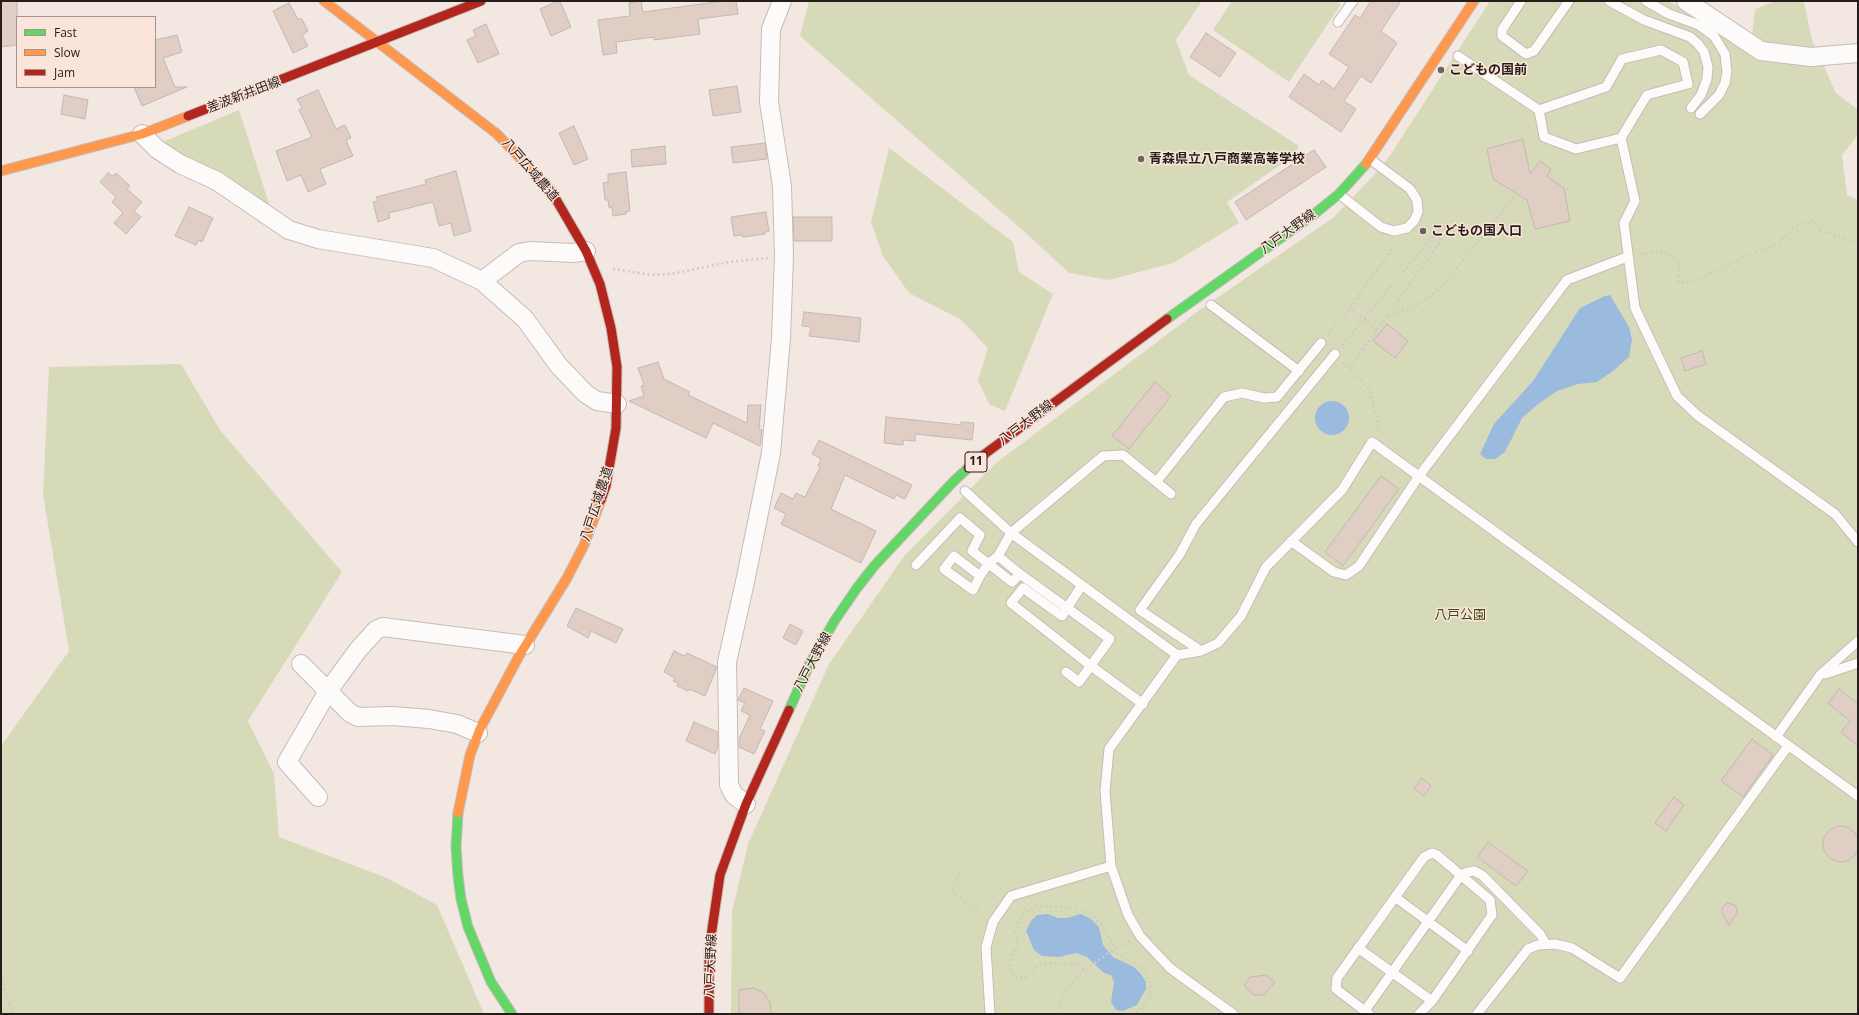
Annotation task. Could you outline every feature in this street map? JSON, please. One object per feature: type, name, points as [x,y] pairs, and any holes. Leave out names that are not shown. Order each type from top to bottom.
[{"type":"main road","name":"八戸広域農道","points":[[324,1],[497,134],[525,161],[550,189],[586,251],[595,272],[611,328],[617,367],[616,428],[606,486],[596,518],[567,578],[498,693],[478,733],[470,755],[457,818],[456,847],[458,876],[461,899],[468,926],[479,956],[492,982],[512,1014]]},
{"type":"main road","name":"八戸大野線","points":[[709,1014],[709,950],[720,875],[746,804],[810,663],[835,620],[875,565],[953,482],[982,456],[1128,346],[1313,215],[1339,194],[1356,177],[1370,158],[1474,1]]},
{"type":"main road","name":"差波新井田線","points":[[1,171],[142,134],[377,43],[476,2]]},
{"type":"street","points":[[746,804],[734,795],[729,785],[727,662],[771,453],[781,338],[784,256],[782,186],[769,102],[771,29],[782,1]]},
{"type":"street","points":[[1686,1],[1761,51],[1811,57],[1858,53]]},
{"type":"street","points":[[142,134],[157,149],[174,160],[217,181],[289,230],[318,239],[433,258],[482,281],[525,319],[559,366],[586,394],[597,400],[617,404]]},
{"type":"street","points":[[482,281],[506,261],[519,253],[530,251],[573,253],[586,251]]},
{"type":"street","points":[[318,797],[287,762],[328,691],[358,650],[376,630],[383,627],[525,646]]},
{"type":"street","points":[[301,664],[350,713],[358,717],[392,716],[429,719],[456,724],[478,733]]},
{"type":"lane","points":[[1338,22],[1353,1]]},
{"type":"lane","points":[[1522,1],[1502,30],[1502,36],[1526,54],[1534,51],[1569,1]]},
{"type":"lane","points":[[1609,1],[1644,20],[1690,37],[1698,44],[1704,52],[1708,67],[1707,79],[1701,95],[1691,108]]},
{"type":"lane","points":[[1646,1],[1669,14],[1699,26],[1714,36],[1725,54],[1727,72],[1725,83],[1719,95],[1700,114]]},
{"type":"lane","points":[[1539,110],[1606,87],[1622,59],[1661,50],[1683,62],[1688,84],[1647,95],[1621,138],[1635,201],[1624,223],[1627,257],[1635,308],[1677,396],[1697,415],[1835,514],[1858,542]]},
{"type":"lane","points":[[1458,56],[1539,110],[1544,138],[1576,149],[1621,138]]},
{"type":"lane","points":[[1339,194],[1381,227],[1394,231],[1407,228],[1414,221],[1418,212],[1417,200],[1410,189],[1370,158]]},
{"type":"lane","points":[[1291,541],[1334,572],[1346,575],[1359,566],[1419,476],[1566,280],[1627,257]]},
{"type":"lane","points":[[1211,305],[1298,371]]},
{"type":"lane","points":[[1157,482],[1224,396],[1242,393],[1264,398],[1277,397],[1321,343]]},
{"type":"lane","points":[[1201,651],[1140,610],[1180,554],[1196,524],[1335,354]]},
{"type":"lane","points":[[1233,1014],[1170,968],[1140,936],[1128,915],[1111,866],[1105,791],[1109,749],[1177,655],[1201,651],[1218,643],[1241,616],[1266,567],[1342,490],[1372,442],[1858,796]]},
{"type":"lane","points":[[980,576],[988,564],[998,556],[1011,533],[1103,456],[1123,455],[1171,494]]},
{"type":"lane","points":[[965,491],[1011,533],[1177,655]]},
{"type":"lane","points":[[916,565],[960,518],[980,535],[972,551],[1012,582],[1020,574]]},
{"type":"lane","points":[[998,556],[1020,574],[1110,639],[1079,682],[1066,672]]},
{"type":"lane","points":[[1082,585],[1062,616],[1023,588],[1010,603],[1143,704]]},
{"type":"lane","points":[[1776,737],[1820,675],[1858,641]]},
{"type":"lane","points":[[1820,675],[1858,663]]},
{"type":"lane","points":[[1477,1014],[1528,949],[1538,945],[1556,944],[1572,948],[1620,978],[1788,746]]},
{"type":"lane","points":[[1419,1014],[1432,1001],[1490,920],[1493,909],[1490,900],[1461,875],[1437,854],[1428,854],[1424,857],[1337,978],[1336,989],[1340,993],[1367,1013],[1392,972],[1461,875],[1474,871],[1482,875],[1540,934],[1546,944]]},
{"type":"lane","points":[[990,1014],[986,947],[993,922],[1011,896],[1111,866]]},
{"type":"lane","points":[[1395,897],[1468,951]]},
{"type":"lane","points":[[1358,948],[1432,1001]]},
{"type":"path","points":[[1387,316],[1409,309],[1427,299],[1443,285],[1514,197]]},
{"type":"path","points":[[1627,257],[1660,251],[1673,256],[1680,264],[1678,280],[1686,283],[1698,280],[1744,257],[1779,243],[1794,227],[1812,220],[1818,225],[1818,230],[1834,234],[1858,244]]},
{"type":"path","points":[[1350,367],[1450,228],[1444,223],[1335,354],[1350,367],[1369,389],[1379,425],[1372,442]]},
{"type":"path","points":[[1321,343],[1350,308],[1390,252],[1394,231]]},
{"type":"path","points":[[595,272],[617,269],[652,275],[671,274],[729,262],[784,256]]},
{"type":"path","points":[[1350,308],[1377,330]]},
{"type":"path","points":[[960,874],[951,891],[993,922]]},
{"type":"path","points":[[1084,970],[1078,964],[1047,963],[1040,964],[1024,978],[1016,977],[1010,972],[1010,961],[1018,945],[1015,932],[1019,920],[1027,911],[1037,906],[1066,907],[1090,913],[1102,926],[1116,949]]},
{"type":"path","points":[[1057,1014],[1061,999],[1084,970],[1112,951],[1140,936]]},
{"type":"path","points":[[1112,951],[1135,963],[1143,971],[1150,983],[1151,994],[1143,1007],[1134,1014]]},
{"type":"path","points":[[1,980],[13,1014]]},
{"type":"green space","name":"青森県立八戸商業高等学校","points":[[809,1],[1202,1],[1176,40],[1189,75],[1299,146],[1293,156],[1227,202],[1239,223],[1173,263],[1109,280],[1069,273],[1028,235],[800,36]]},
{"type":"green space","points":[[1232,1],[1336,1],[1341,4],[1289,82],[1213,30]]},
{"type":"green space","name":"八戸公園","points":[[1490,1],[1668,1],[1719,28],[1750,55],[1755,9],[1776,1],[1804,2],[1812,40],[1836,93],[1857,109],[1858,135],[1842,155],[1847,195],[1858,200],[1858,1014],[731,1014],[732,912],[748,844],[829,664],[905,555],[996,463],[1201,309],[1334,217],[1389,157]]},
{"type":"green space","points":[[239,110],[272,213],[169,150],[165,141]]},
{"type":"green space","points":[[889,148],[1013,242],[1019,272],[1053,294],[1005,411],[989,404],[978,380],[988,348],[960,319],[909,293],[883,256],[871,222]]},
{"type":"green space","points":[[181,364],[220,430],[342,572],[248,721],[274,774],[279,837],[387,878],[437,905],[484,1014],[1,1014],[1,746],[69,651],[43,495],[49,367]]},
{"type":"water","points":[[1610,295],[1629,327],[1632,339],[1629,357],[1597,382],[1578,384],[1557,391],[1538,404],[1522,418],[1505,452],[1495,459],[1486,459],[1480,454],[1494,424],[1533,381],[1580,308]]},
{"type":"water","points":[[1332,401],[1344,406],[1349,418],[1344,430],[1332,435],[1320,430],[1315,418],[1320,406]]},
{"type":"water","points":[[1048,914],[1058,918],[1067,918],[1081,914],[1091,919],[1099,927],[1103,945],[1113,957],[1134,967],[1146,982],[1146,989],[1137,1005],[1123,1011],[1116,1010],[1111,1002],[1114,982],[1111,975],[1104,973],[1087,957],[1076,953],[1059,957],[1042,956],[1034,950],[1026,931],[1031,921],[1037,915]]},
{"type":"building","points":[[1,1],[17,1],[16,45],[1,47]]},
{"type":"building","points":[[560,1],[571,27],[551,36],[540,9]]},
{"type":"building","points":[[641,1],[643,12],[723,1],[736,1],[738,14],[698,19],[700,34],[654,40],[654,37],[616,42],[617,53],[603,55],[598,20],[630,16],[629,3]]},
{"type":"building","points":[[1371,1],[1401,1],[1381,31],[1397,43],[1371,83],[1361,76],[1344,101],[1356,109],[1341,132],[1289,97],[1304,74],[1319,85],[1322,80],[1334,89],[1349,67],[1329,54],[1355,15],[1360,18]]},
{"type":"building","points":[[289,3],[298,19],[302,19],[308,31],[302,35],[308,46],[293,53],[273,11]]},
{"type":"building","points":[[486,24],[499,54],[478,63],[467,40],[476,36],[473,30]]},
{"type":"building","points":[[1206,33],[1236,53],[1220,77],[1190,57]]},
{"type":"building","points":[[177,35],[182,52],[163,58],[175,87],[187,87],[142,106],[134,88],[156,88],[156,40]]},
{"type":"building","points":[[737,86],[741,112],[713,116],[709,90]]},
{"type":"building","points":[[318,90],[336,129],[345,125],[351,138],[346,140],[353,156],[320,169],[326,184],[308,192],[301,175],[287,181],[276,151],[312,137],[299,110],[302,108],[297,99]]},
{"type":"building","points":[[64,95],[88,100],[85,119],[61,114]]},
{"type":"building","points":[[574,126],[588,159],[574,165],[559,133]]},
{"type":"building","points":[[1523,139],[1530,174],[1540,161],[1551,169],[1547,176],[1564,188],[1570,221],[1535,229],[1527,200],[1493,179],[1487,149]]},
{"type":"building","points":[[765,143],[767,159],[733,163],[731,147]]},
{"type":"building","points":[[665,146],[666,164],[632,167],[631,150]]},
{"type":"building","points":[[1314,150],[1326,167],[1246,220],[1235,202]]},
{"type":"building","points":[[456,171],[471,231],[454,236],[451,223],[439,226],[433,202],[389,213],[390,218],[378,222],[373,202],[378,201],[376,197],[426,184],[425,180]]},
{"type":"building","points":[[626,172],[630,211],[626,212],[626,214],[613,216],[612,207],[609,208],[608,200],[605,200],[603,183],[608,182],[608,174]]},
{"type":"building","points":[[108,173],[113,176],[116,173],[130,186],[127,189],[142,202],[134,211],[141,217],[126,234],[114,223],[123,213],[112,202],[116,197],[100,182]]},
{"type":"building","points":[[189,207],[213,218],[202,242],[198,240],[196,245],[175,236]]},
{"type":"building","points":[[766,212],[769,231],[765,232],[765,234],[743,237],[742,235],[734,236],[731,217]]},
{"type":"building","points":[[793,217],[832,217],[832,241],[794,241]]},
{"type":"building","points":[[804,312],[861,318],[859,342],[809,336],[811,327],[802,326]]},
{"type":"building","points":[[1387,324],[1408,341],[1395,358],[1373,341]]},
{"type":"building","points":[[1702,351],[1706,364],[1685,371],[1681,358]]},
{"type":"building","points":[[658,362],[664,379],[690,392],[688,395],[747,423],[748,405],[761,405],[759,429],[762,430],[760,446],[713,423],[706,438],[629,401],[644,396],[641,386],[644,385],[638,368]]},
{"type":"building","points":[[1155,382],[1171,396],[1129,449],[1112,436]]},
{"type":"building","points":[[886,417],[961,425],[961,422],[974,423],[972,440],[915,434],[915,441],[903,440],[903,445],[884,443]]},
{"type":"building","points":[[819,440],[912,485],[905,499],[896,495],[894,499],[845,475],[831,509],[876,531],[861,563],[781,524],[786,514],[774,508],[781,493],[793,499],[796,493],[805,497],[820,467],[818,466],[821,459],[812,454]]},
{"type":"building","points":[[1381,476],[1399,489],[1343,566],[1325,552]]},
{"type":"building","points":[[576,608],[623,629],[616,643],[591,631],[588,638],[567,626]]},
{"type":"building","points":[[790,624],[803,631],[796,645],[783,638]]},
{"type":"building","points":[[674,651],[685,656],[687,653],[717,667],[705,696],[689,689],[688,691],[677,686],[678,683],[673,681],[675,678],[664,672]]},
{"type":"building","points":[[744,688],[773,701],[760,729],[765,731],[754,754],[739,747],[739,739],[750,715],[741,711],[745,703],[738,700]]},
{"type":"building","points":[[1839,689],[1858,704],[1858,746],[1841,732],[1850,721],[1828,703]]},
{"type":"building","points":[[694,722],[718,732],[718,746],[715,754],[686,741]]},
{"type":"building","points":[[1752,739],[1773,755],[1743,797],[1721,781]]},
{"type":"building","points":[[1422,778],[1431,786],[1424,796],[1414,788]]},
{"type":"building","points":[[1674,797],[1684,805],[1666,831],[1655,823]]},
{"type":"building","points":[[1841,826],[1854,831],[1859,844],[1854,857],[1841,862],[1828,857],[1823,844],[1828,831]]},
{"type":"building","points":[[1488,842],[1528,871],[1516,886],[1477,857]]},
{"type":"building","points":[[1727,903],[1735,905],[1737,909],[1737,913],[1729,926],[1722,913],[1722,908]]},
{"type":"building","points":[[1266,975],[1275,982],[1264,995],[1254,995],[1244,986],[1250,977]]},
{"type":"building","points":[[753,988],[764,993],[770,1002],[771,1014],[739,1014],[739,990]]},
{"type":"traffic: fast","points":[[1167,319],[1313,215],[1339,194],[1366,164]]},
{"type":"traffic: fast","points":[[789,710],[810,663],[835,620],[857,588],[875,565],[968,468]]},
{"type":"traffic: fast","points":[[458,813],[456,847],[458,876],[461,899],[468,927],[491,982],[512,1014]]},
{"type":"traffic: slow","points":[[324,1],[497,134],[539,178]]},
{"type":"traffic: slow","points":[[1366,164],[1474,1]]},
{"type":"traffic: slow","points":[[1,171],[142,134],[188,116]]},
{"type":"traffic: slow","points":[[458,813],[470,755],[480,729],[519,656],[567,578],[584,545],[601,500]]},
{"type":"traffic: jam","points":[[188,116],[481,1]]},
{"type":"traffic: jam","points":[[539,178],[550,189],[586,251],[600,284],[611,328],[617,367],[616,428],[606,486],[601,500]]},
{"type":"traffic: jam","points":[[968,468],[982,456],[1167,319]]},
{"type":"traffic: jam","points":[[709,1014],[709,950],[720,875],[746,804],[789,710]]},
{"type":"place","name":"こどもの国前","points":[[1441,70]]},
{"type":"place","name":"青森県立八戸商業高等学校","points":[[1141,159]]},
{"type":"place","name":"こどもの国入口","points":[[1423,231]]}]
